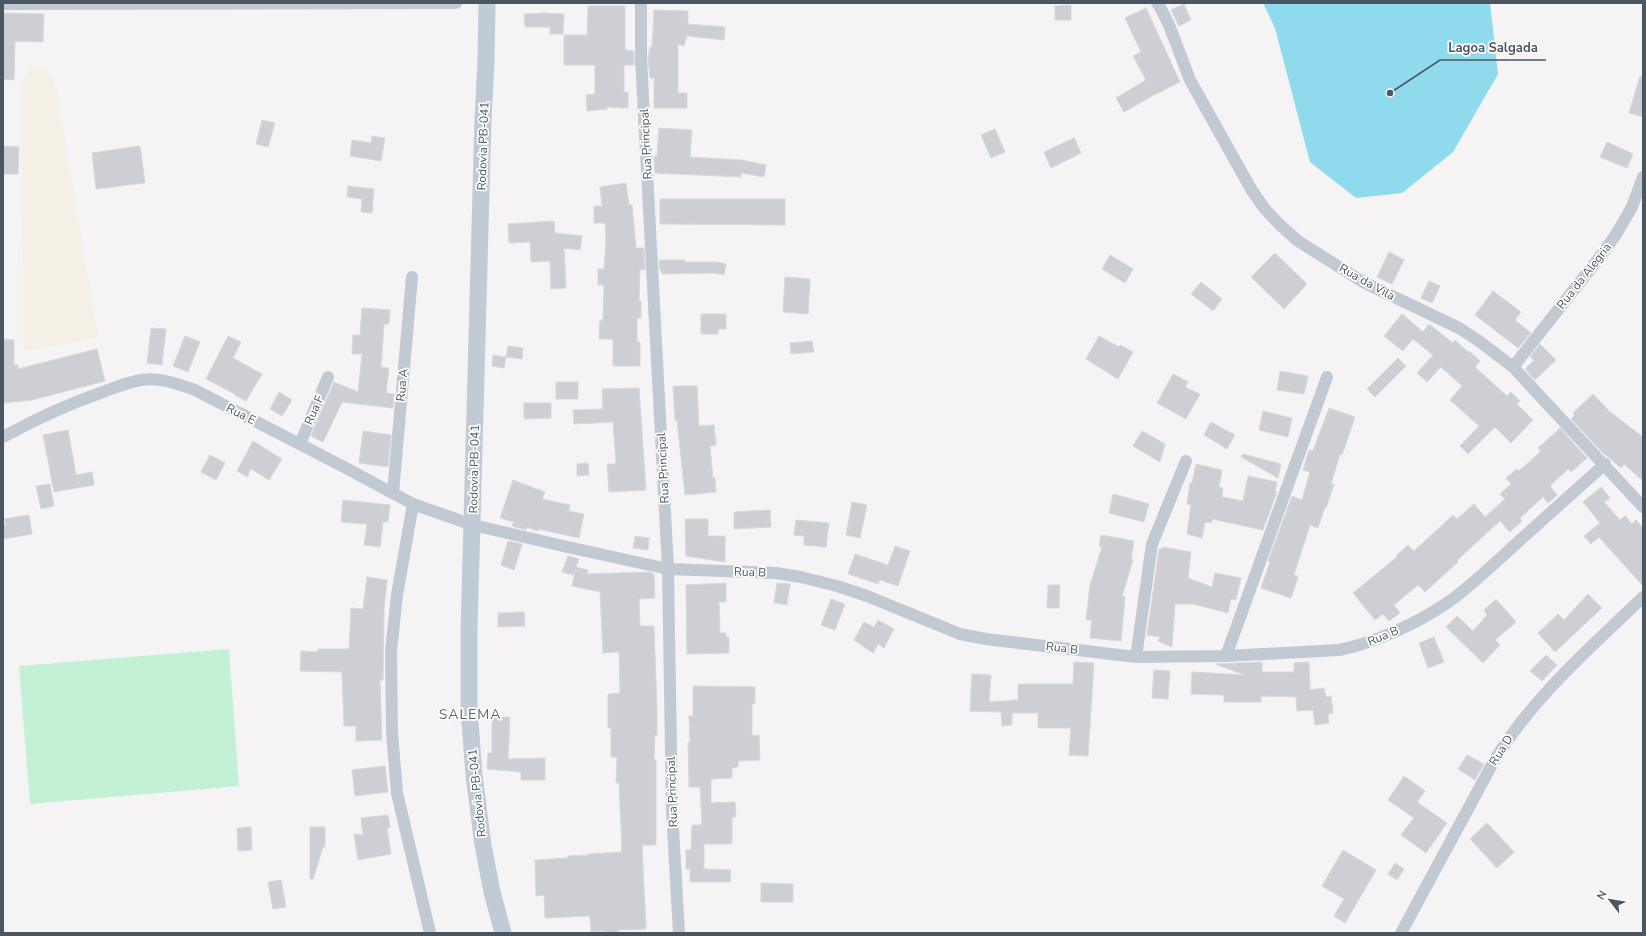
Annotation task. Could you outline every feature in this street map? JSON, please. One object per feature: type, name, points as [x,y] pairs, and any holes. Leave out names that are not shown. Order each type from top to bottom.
[{"type":"main road","name":"Rodovia PB-041","points":[[487,3],[469,631],[470,716],[474,775],[483,845],[492,892],[503,933]]},
{"type":"street","points":[[3,4],[456,3]]},
{"type":"street","name":"Rua Principal","points":[[641,3],[641,58],[668,569],[672,811],[679,933]]},
{"type":"street","name":"Rua da Vila","points":[[1157,3],[1169,25],[1190,80],[1251,189],[1264,208],[1279,224],[1298,241],[1363,282],[1459,328],[1513,367],[1605,464],[1643,507]]},
{"type":"street","name":"Rua da Alegria","points":[[1513,367],[1615,236],[1632,207],[1643,177]]},
{"type":"street","name":"Rua A","points":[[393,493],[412,277]]},
{"type":"street","name":"Rua F","points":[[300,444],[328,377]]},
{"type":"street","points":[[1226,656],[1327,377]]},
{"type":"street","name":"Rua E","points":[[3,437],[76,401],[126,384],[142,380],[159,380],[176,383],[195,390],[413,504],[473,525]]},
{"type":"street","points":[[1136,657],[1152,544],[1186,461]]},
{"type":"street","name":"Rua B","points":[[473,525],[668,569],[776,573],[801,577],[837,586],[867,596],[960,634],[986,639],[1136,657],[1226,656],[1339,650],[1356,647],[1394,632],[1432,612],[1474,581],[1605,464]]},
{"type":"street","points":[[413,504],[397,595],[391,651],[392,732],[397,793],[430,933]]},
{"type":"street","name":"Rua D","points":[[1401,933],[1506,740],[1522,719],[1563,674],[1643,597]]},
{"type":"green space","points":[[229,649],[239,786],[30,804],[19,666]]},
{"type":"sand","points":[[47,67],[55,82],[98,338],[23,351],[21,83],[30,69]]},
{"type":"water","points":[[1263,3],[1490,3],[1498,74],[1453,152],[1402,193],[1356,198],[1310,162],[1275,28]]},
{"type":"building","points":[[1184,4],[1191,20],[1179,26],[1171,10]]},
{"type":"building","points":[[1071,5],[1071,20],[1055,20],[1055,6]]},
{"type":"building","points":[[588,6],[625,6],[625,50],[634,51],[634,65],[624,65],[624,92],[628,92],[628,108],[607,107],[607,109],[587,111],[586,95],[595,94],[595,65],[564,65],[564,35],[587,35]]},
{"type":"building","points":[[1146,8],[1180,82],[1124,112],[1116,98],[1146,80],[1133,56],[1141,52],[1125,18]]},
{"type":"building","points":[[654,10],[688,11],[688,24],[725,27],[724,40],[687,36],[684,46],[678,44],[678,93],[687,93],[687,108],[654,108],[654,78],[650,78],[648,58],[650,47],[652,47]]},
{"type":"building","points":[[3,13],[44,14],[43,42],[15,41],[14,80],[3,79]]},
{"type":"building","points":[[524,14],[564,14],[563,34],[550,34],[550,27],[525,27]]},
{"type":"building","points":[[1640,76],[1643,77],[1643,117],[1629,113]]},
{"type":"building","points":[[262,120],[275,123],[268,147],[256,144]]},
{"type":"building","points":[[659,128],[692,130],[690,157],[742,160],[766,165],[764,177],[741,173],[741,177],[655,173],[654,156],[657,156]]},
{"type":"building","points":[[995,129],[1005,152],[991,158],[981,135]]},
{"type":"building","points":[[372,136],[385,138],[381,161],[350,156],[352,140],[371,143]]},
{"type":"building","points":[[1074,138],[1081,153],[1051,168],[1044,152]]},
{"type":"building","points":[[1607,142],[1633,154],[1627,168],[1600,157]]},
{"type":"building","points":[[3,146],[19,147],[18,174],[3,174]]},
{"type":"building","points":[[140,146],[145,183],[96,189],[92,153]]},
{"type":"building","points":[[626,183],[629,205],[632,205],[636,248],[644,248],[645,270],[640,269],[639,301],[641,301],[641,318],[637,318],[637,342],[640,342],[640,366],[613,366],[613,339],[599,339],[600,320],[603,320],[604,285],[598,285],[598,269],[604,269],[606,239],[605,223],[594,223],[594,206],[602,206],[600,187]]},
{"type":"building","points":[[348,186],[374,189],[372,213],[361,212],[362,199],[347,197]]},
{"type":"building","points":[[660,199],[785,199],[785,225],[660,224]]},
{"type":"building","points":[[554,221],[555,233],[582,236],[580,250],[564,248],[566,288],[551,289],[550,261],[531,262],[530,242],[509,243],[508,224]]},
{"type":"building","points":[[1389,252],[1404,260],[1392,284],[1377,277]]},
{"type":"building","points":[[1275,253],[1307,284],[1284,309],[1251,277]]},
{"type":"building","points":[[1110,255],[1133,269],[1125,283],[1102,269]]},
{"type":"building","points":[[659,260],[685,260],[685,262],[716,262],[726,264],[724,275],[713,273],[662,274],[662,271],[660,271]]},
{"type":"building","points":[[785,277],[810,279],[808,314],[783,312]]},
{"type":"building","points":[[1429,281],[1440,286],[1432,303],[1421,298]]},
{"type":"building","points":[[1201,282],[1222,299],[1213,311],[1191,294]]},
{"type":"building","points":[[1493,291],[1521,312],[1515,320],[1531,333],[1518,348],[1475,315]]},
{"type":"building","points":[[362,308],[390,310],[389,324],[384,324],[381,367],[389,368],[386,393],[394,394],[393,408],[342,402],[323,442],[311,436],[334,382],[358,392],[362,354],[352,354],[353,335],[360,335]]},
{"type":"building","points":[[701,314],[726,314],[726,329],[718,329],[718,334],[701,334]]},
{"type":"building","points":[[1402,314],[1423,332],[1429,324],[1453,343],[1455,340],[1480,361],[1475,367],[1507,396],[1511,392],[1520,401],[1517,404],[1533,420],[1511,443],[1495,427],[1468,454],[1460,446],[1479,426],[1450,400],[1462,386],[1441,367],[1427,382],[1417,373],[1433,355],[1413,339],[1403,351],[1384,336]]},
{"type":"building","points":[[151,328],[166,329],[162,365],[147,363]]},
{"type":"building","points":[[185,336],[200,342],[188,372],[173,366]]},
{"type":"building","points":[[228,336],[241,342],[233,358],[262,374],[246,401],[206,379]]},
{"type":"building","points":[[1099,336],[1119,347],[1120,345],[1133,352],[1118,379],[1086,359]]},
{"type":"building","points":[[3,339],[14,340],[14,365],[18,365],[18,369],[97,349],[105,381],[32,400],[3,403]]},
{"type":"building","points":[[812,341],[814,352],[791,354],[790,343]]},
{"type":"building","points":[[1540,344],[1556,360],[1535,380],[1525,369],[1534,360],[1530,357]]},
{"type":"building","points":[[508,346],[523,348],[522,359],[506,357]]},
{"type":"building","points":[[493,355],[506,357],[504,368],[492,366]]},
{"type":"building","points":[[1398,358],[1406,366],[1375,397],[1367,389]]},
{"type":"building","points":[[1280,371],[1308,376],[1304,394],[1277,390]]},
{"type":"building","points":[[1173,374],[1188,382],[1185,387],[1200,394],[1186,419],[1157,403]]},
{"type":"building","points":[[556,382],[578,382],[578,399],[556,399]]},
{"type":"building","points":[[673,386],[697,386],[699,426],[714,425],[716,445],[710,446],[716,492],[685,495],[677,420],[675,420]]},
{"type":"building","points":[[639,388],[646,490],[609,492],[607,464],[616,464],[613,422],[574,424],[573,410],[603,409],[602,389]]},
{"type":"building","points":[[279,392],[292,400],[282,416],[270,409]]},
{"type":"building","points":[[1593,394],[1610,412],[1643,437],[1643,481],[1624,464],[1621,468],[1603,453],[1571,419],[1575,415],[1573,413]]},
{"type":"building","points":[[524,403],[551,403],[551,418],[524,419]]},
{"type":"building","points":[[1329,408],[1355,417],[1342,455],[1340,454],[1331,484],[1334,484],[1318,528],[1310,525],[1294,575],[1298,577],[1291,598],[1261,588],[1270,562],[1268,561],[1292,496],[1302,500],[1310,472],[1303,470],[1309,450],[1313,451]]},
{"type":"building","points":[[1263,411],[1292,418],[1288,437],[1259,430]]},
{"type":"building","points":[[1211,422],[1235,435],[1227,449],[1204,435]]},
{"type":"building","points":[[1560,428],[1587,458],[1571,472],[1568,469],[1550,486],[1557,495],[1548,503],[1543,497],[1520,518],[1522,521],[1510,532],[1500,521],[1425,592],[1418,585],[1394,605],[1400,613],[1389,621],[1383,614],[1375,620],[1353,593],[1397,557],[1396,556],[1408,545],[1414,551],[1453,515],[1457,519],[1474,504],[1485,517],[1505,499],[1500,494],[1511,484],[1506,478],[1517,469],[1519,471],[1541,451],[1538,448]]},
{"type":"building","points":[[68,430],[76,475],[92,472],[94,485],[54,492],[43,435]]},
{"type":"building","points":[[363,431],[391,435],[388,467],[359,463]]},
{"type":"building","points":[[1142,431],[1165,444],[1160,462],[1133,446]]},
{"type":"building","points":[[253,441],[282,459],[269,480],[251,469],[247,477],[237,471]]},
{"type":"building","points":[[1243,454],[1281,464],[1278,478],[1241,457]]},
{"type":"building","points":[[210,455],[225,463],[216,480],[201,472]]},
{"type":"building","points":[[588,463],[589,475],[577,476],[577,464]]},
{"type":"building","points":[[1196,464],[1222,470],[1219,487],[1223,488],[1222,497],[1243,501],[1248,476],[1277,482],[1275,491],[1277,492],[1263,530],[1212,519],[1212,523],[1205,522],[1202,538],[1187,534],[1191,505],[1187,504],[1190,483],[1192,483]]},
{"type":"building","points":[[513,480],[545,492],[542,499],[570,505],[569,511],[584,514],[579,538],[538,529],[538,531],[527,527],[526,530],[512,526],[514,522],[500,518]]},
{"type":"building","points":[[50,484],[54,506],[41,509],[36,486]]},
{"type":"building","points":[[1601,487],[1610,498],[1604,502],[1620,520],[1625,516],[1632,524],[1636,520],[1643,528],[1643,586],[1599,537],[1591,544],[1584,536],[1600,523],[1583,502]]},
{"type":"building","points":[[1113,494],[1149,504],[1144,522],[1109,513]]},
{"type":"building","points":[[343,500],[390,505],[388,522],[383,522],[380,547],[364,545],[367,524],[341,522]]},
{"type":"building","points":[[852,502],[867,505],[860,538],[846,535]]},
{"type":"building","points":[[770,510],[771,527],[734,529],[734,512]]},
{"type":"building","points":[[29,515],[32,534],[3,539],[3,525],[6,524],[4,519]]},
{"type":"building","points":[[685,519],[708,519],[708,536],[725,536],[725,562],[686,556]]},
{"type":"building","points":[[796,520],[829,523],[826,547],[804,545],[804,536],[794,535]]},
{"type":"building","points":[[1101,535],[1134,541],[1131,559],[1133,560],[1122,596],[1125,597],[1121,641],[1090,638],[1092,620],[1086,620],[1090,585],[1102,547],[1099,546]]},
{"type":"building","points":[[635,536],[649,538],[648,550],[633,548]]},
{"type":"building","points":[[508,541],[522,544],[514,570],[501,565]]},
{"type":"building","points":[[895,546],[910,551],[898,586],[880,580],[878,584],[848,574],[855,554],[888,565]]},
{"type":"building","points":[[1162,547],[1191,552],[1188,578],[1212,587],[1215,573],[1241,578],[1236,600],[1231,599],[1228,613],[1193,604],[1175,604],[1172,647],[1158,641],[1160,637],[1147,635],[1159,549],[1162,549]]},
{"type":"building","points":[[568,556],[579,559],[573,575],[562,572]]},
{"type":"building","points":[[576,567],[588,570],[587,574],[649,572],[654,574],[655,598],[639,599],[640,626],[654,626],[657,712],[657,735],[655,735],[654,760],[656,760],[656,845],[642,845],[646,929],[618,930],[618,933],[605,933],[605,931],[591,932],[590,916],[545,918],[544,895],[536,896],[535,860],[622,852],[619,783],[616,783],[617,757],[611,757],[611,728],[608,728],[608,694],[620,693],[619,652],[603,653],[600,592],[572,586]]},
{"type":"building","points":[[367,577],[387,580],[384,609],[383,680],[380,680],[382,740],[356,741],[356,726],[344,726],[342,672],[300,671],[301,651],[318,652],[318,649],[349,649],[351,608],[363,609]]},
{"type":"building","points":[[726,583],[726,602],[719,602],[720,633],[726,633],[726,637],[729,637],[729,653],[687,654],[686,585]]},
{"type":"building","points":[[777,583],[790,584],[787,605],[774,603]]},
{"type":"building","points":[[1048,585],[1060,585],[1059,608],[1047,608]]},
{"type":"building","points":[[1588,594],[1602,608],[1555,652],[1538,633],[1558,614],[1564,620]]},
{"type":"building","points":[[831,599],[845,604],[835,630],[821,625]]},
{"type":"building","points":[[1496,599],[1516,622],[1495,640],[1500,645],[1483,663],[1446,627],[1457,616],[1473,631],[1487,615],[1484,610]]},
{"type":"building","points":[[524,612],[525,626],[498,627],[498,613]]},
{"type":"building","points":[[878,620],[894,629],[884,648],[878,644],[873,653],[854,640],[864,622],[874,627]]},
{"type":"building","points":[[1434,637],[1444,662],[1428,668],[1419,643]]},
{"type":"building","points":[[1546,655],[1557,665],[1542,681],[1530,671]]},
{"type":"building","points":[[1074,662],[1094,663],[1088,756],[1069,755],[1071,728],[1038,728],[1038,713],[1012,713],[1012,725],[1002,726],[1001,712],[970,711],[972,674],[991,675],[989,702],[1018,700],[1018,684],[1073,684]]},
{"type":"building","points":[[1262,662],[1262,672],[1294,672],[1294,663],[1309,662],[1310,690],[1324,688],[1326,697],[1331,696],[1333,713],[1328,714],[1329,723],[1315,725],[1313,710],[1297,711],[1296,697],[1261,696],[1261,702],[1224,702],[1224,695],[1191,694],[1192,672],[1245,675],[1215,664]]},
{"type":"building","points":[[1154,670],[1170,671],[1168,699],[1152,698]]},
{"type":"building","points":[[693,686],[755,687],[755,704],[752,704],[752,736],[759,735],[760,760],[738,761],[738,767],[732,768],[732,778],[711,779],[711,803],[735,802],[736,817],[732,817],[732,844],[704,844],[704,869],[731,870],[730,882],[690,882],[690,869],[686,869],[686,850],[691,850],[692,825],[702,825],[700,787],[689,787],[689,716],[693,716]]},
{"type":"building","points":[[492,717],[510,717],[508,759],[545,758],[545,780],[521,780],[521,772],[487,769],[488,753],[492,753]]},
{"type":"building","points":[[1467,755],[1484,764],[1475,780],[1458,769]]},
{"type":"building","points":[[385,766],[388,792],[355,796],[352,770]]},
{"type":"building","points":[[1404,776],[1425,791],[1417,802],[1447,823],[1426,853],[1401,835],[1414,818],[1388,800]]},
{"type":"building","points":[[388,815],[390,827],[387,828],[391,854],[358,860],[354,834],[363,835],[361,818]]},
{"type":"building","points":[[1487,823],[1514,852],[1497,868],[1470,839]]},
{"type":"building","points":[[251,827],[252,850],[238,851],[237,828]]},
{"type":"building","points":[[310,827],[325,827],[325,847],[323,847],[313,879],[310,879]]},
{"type":"building","points":[[1343,850],[1376,870],[1345,923],[1334,916],[1344,899],[1322,886]]},
{"type":"building","points":[[1395,863],[1404,869],[1397,880],[1388,874]]},
{"type":"building","points":[[281,880],[286,907],[273,909],[268,882]]},
{"type":"building","points":[[761,883],[793,884],[793,902],[761,902]]},
{"type":"place","name":"Lagoa Salgada","points":[[1390,93]]},
{"type":"district","name":"SALEMA","points":[[470,714]]}]
